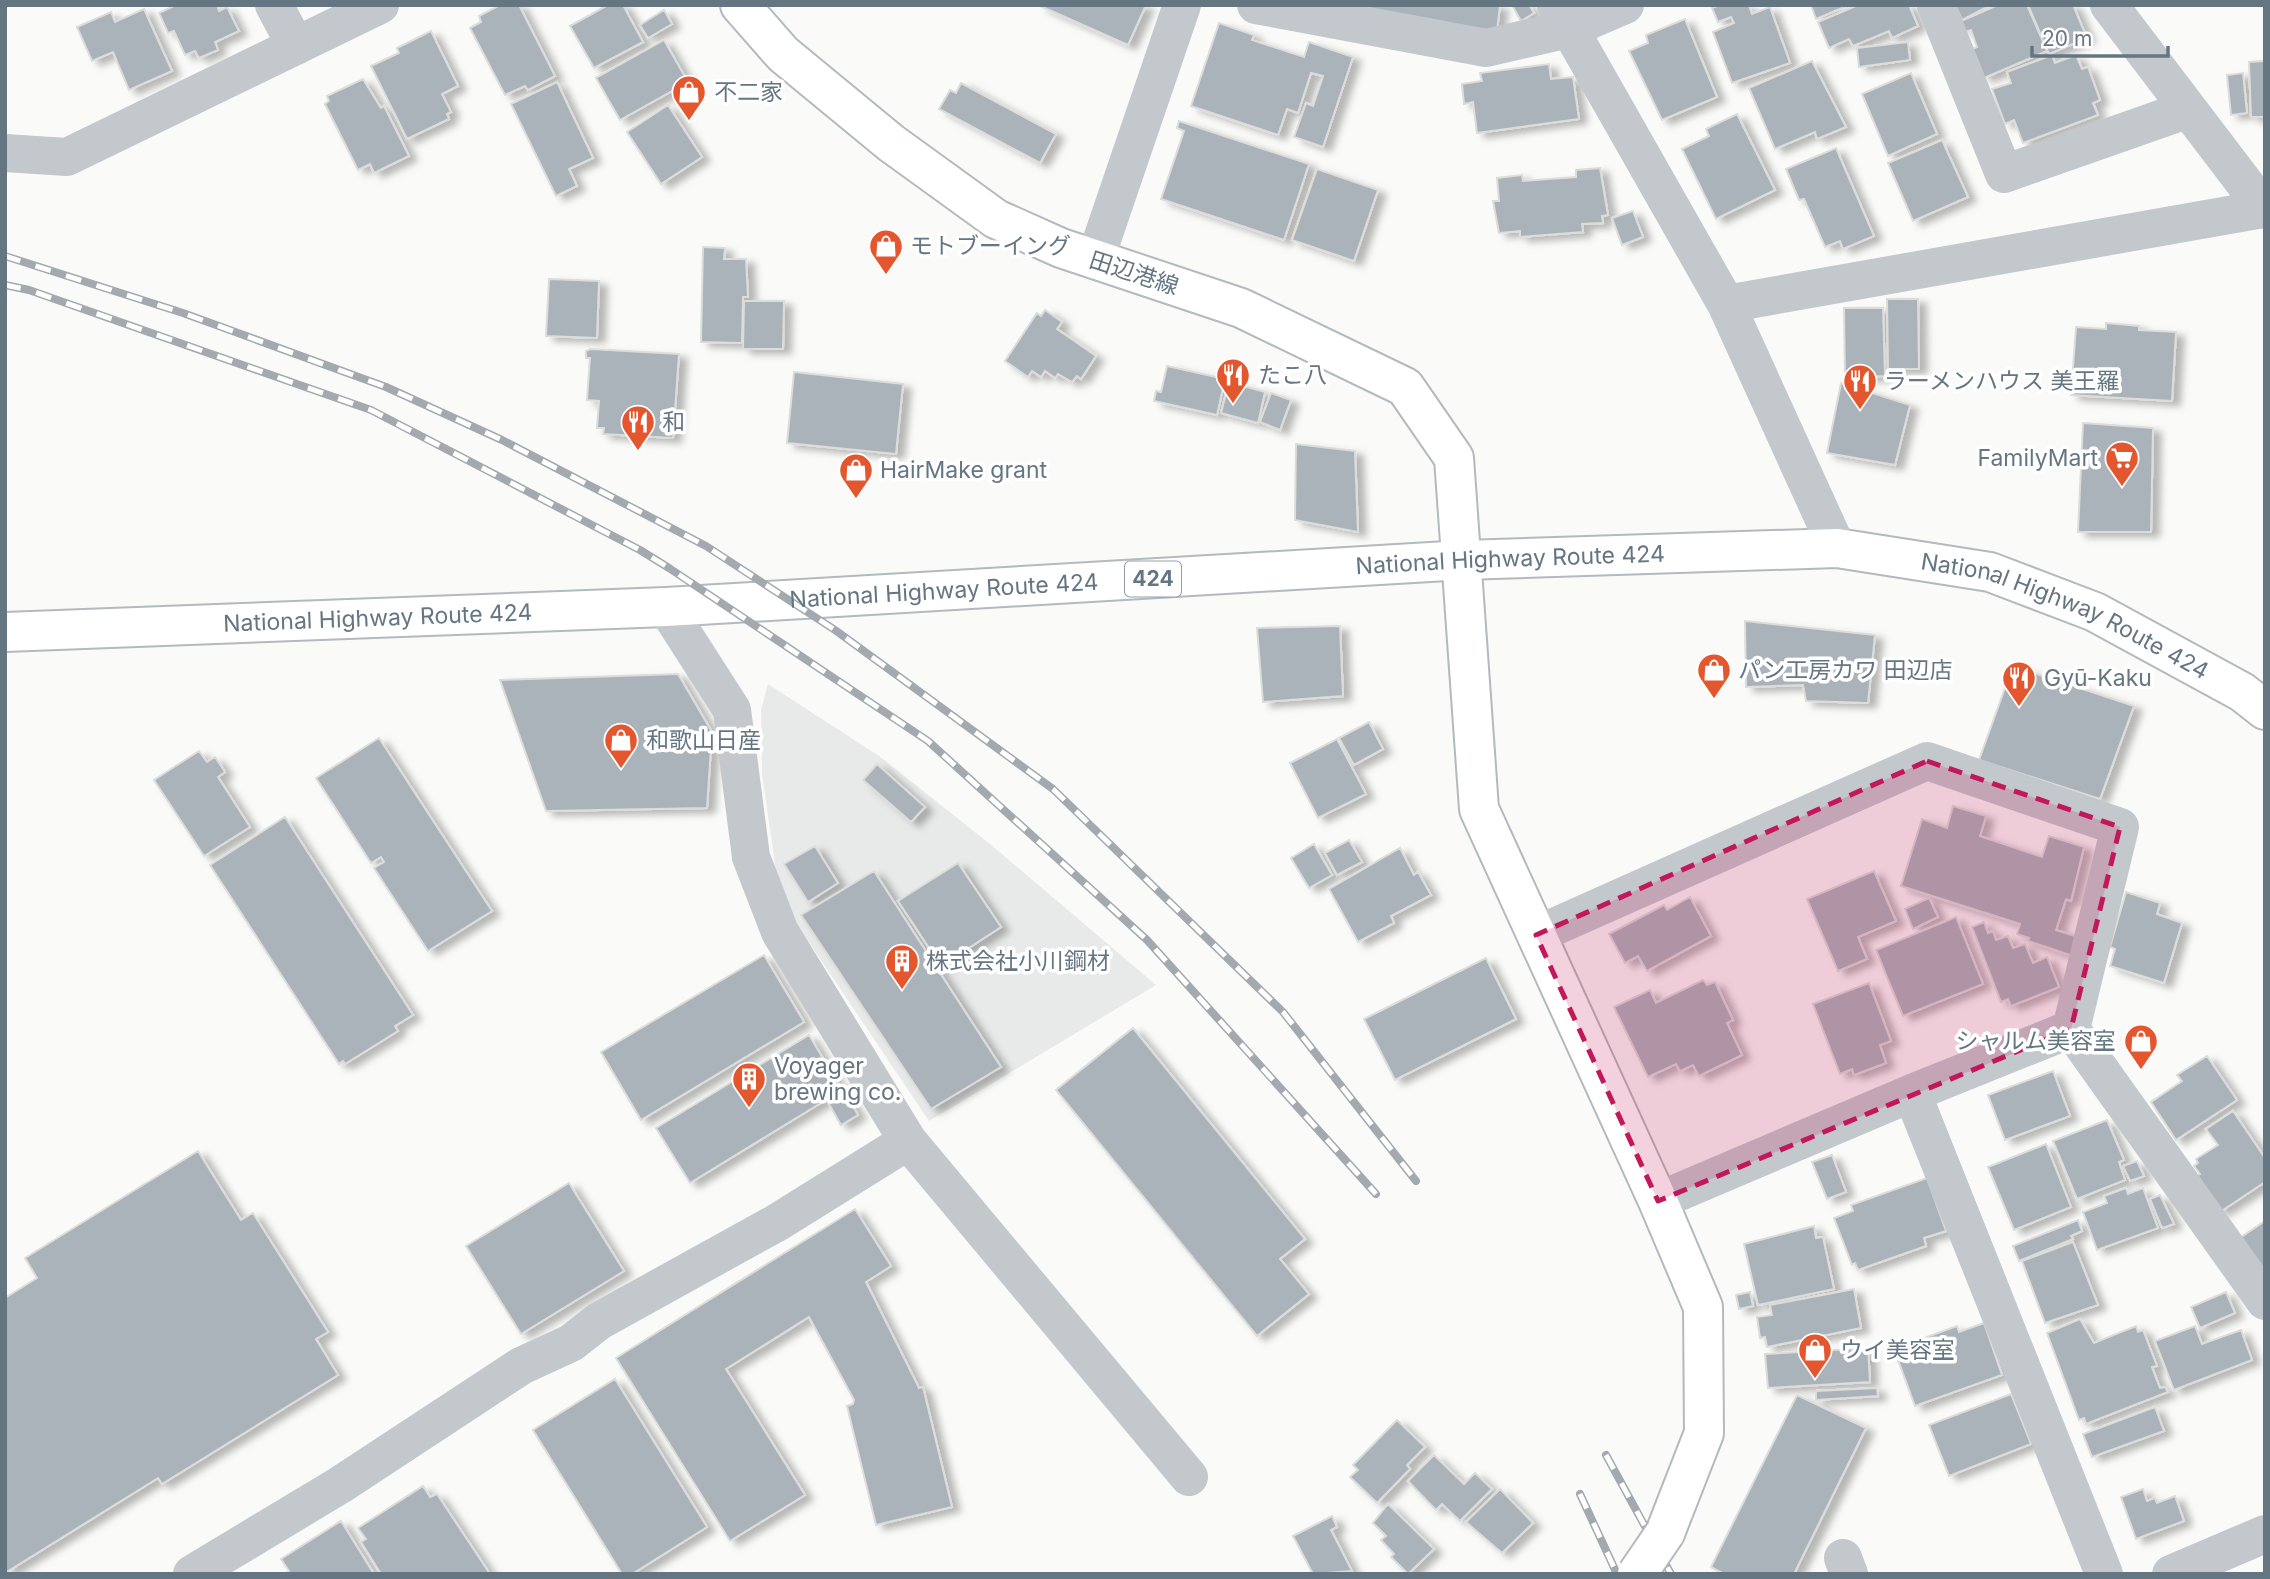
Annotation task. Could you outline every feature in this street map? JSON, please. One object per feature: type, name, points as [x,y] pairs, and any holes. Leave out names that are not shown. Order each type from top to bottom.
[{"type":"main road","name":"田辺港線","points":[[740,5],[783,54],[891,143],[996,219],[1095,260],[1241,308],[1405,387],[1454,458],[1464,560],[1479,809],[1658,1201],[1703,1307],[1704,1433],[1665,1533],[1637,1574]]},
{"type":"main road","name":"National Highway Route 424","points":[[5,632],[666,607],[1464,560],[1837,548],[2001,576],[2095,612],[2242,692],[2265,710]]},
{"type":"street","points":[[274,5],[296,46]]},
{"type":"street","points":[[5,152],[67,157],[380,5]]},
{"type":"street","points":[[1095,260],[1182,5]]},
{"type":"street","points":[[1256,5],[1486,48],[1563,17],[1625,5]]},
{"type":"street","points":[[1936,5],[2004,174],[2186,110]]},
{"type":"street","points":[[1726,304],[2264,209],[2186,110],[2109,5]]},
{"type":"street","points":[[1563,17],[1726,304],[1837,548]]},
{"type":"street","points":[[666,607],[732,710],[751,857],[780,932],[908,1141],[1189,1477]]},
{"type":"street","points":[[1536,935],[1927,761],[2120,827],[2071,1029],[2265,1301]]},
{"type":"street","points":[[1658,1201],[2071,1029]]},
{"type":"street","points":[[1912,1093],[2104,1574]]},
{"type":"street","points":[[192,1574],[340,1485],[521,1366],[571,1343],[599,1321],[778,1222],[908,1141]]},
{"type":"street","points":[[2171,1574],[2265,1534]]},
{"type":"highlighted area","points":[[1927,761],[2120,827],[2071,1029],[1658,1201],[1536,935]]},
{"type":"shaded area","points":[[768,684],[879,756],[990,844],[1156,985],[929,1121],[798,926],[776,871],[762,774],[761,710]]},
{"type":"building","points":[[176,5],[217,5],[219,11],[227,7],[239,31],[215,42],[218,50],[199,58],[195,51],[185,55],[174,31],[168,33],[159,13]]},
{"type":"building","points":[[500,5],[519,5],[555,76],[528,90],[525,86],[505,95],[470,28],[481,22],[479,16]]},
{"type":"building","points":[[608,5],[623,5],[643,42],[594,68],[570,26]]},
{"type":"building","points":[[1038,5],[1146,5],[1128,45]]},
{"type":"building","points":[[1364,5],[1500,5],[1497,31],[1363,17]]},
{"type":"building","points":[[1512,5],[1529,5],[1534,13],[1521,21]]},
{"type":"building","points":[[1720,5],[1749,6],[1752,14],[1770,7],[1790,63],[1732,83],[1713,32],[1734,23],[1731,17],[1718,22],[1712,8]]},
{"type":"building","points":[[1811,5],[1849,5],[1816,19]]},
{"type":"building","points":[[1858,5],[1909,5],[1918,26],[1892,38],[1889,31],[1853,46],[1849,39],[1829,48],[1818,22]]},
{"type":"building","points":[[1955,5],[1991,5],[1962,20]]},
{"type":"building","points":[[1998,5],[2027,5],[2047,51],[1984,78],[1971,50],[1977,47],[1971,30],[1965,32],[1961,21]]},
{"type":"building","points":[[2028,5],[2073,5],[2087,38],[2049,54]]},
{"type":"building","points":[[144,9],[172,71],[129,90],[113,52],[92,61],[77,27],[111,12],[115,22]]},
{"type":"building","points":[[664,10],[672,24],[648,38],[640,25]]},
{"type":"building","points":[[1685,19],[1717,97],[1662,120],[1629,51],[1648,43],[1646,35]]},
{"type":"building","points":[[1219,23],[1254,35],[1252,40],[1304,57],[1309,42],[1353,57],[1323,147],[1294,137],[1306,103],[1313,106],[1323,76],[1311,73],[1298,113],[1287,109],[1278,135],[1191,106]]},
{"type":"building","points":[[431,31],[458,86],[442,94],[451,112],[447,114],[449,119],[407,139],[371,66],[399,53],[397,48]]},
{"type":"building","points":[[664,40],[688,82],[620,120],[596,78]]},
{"type":"building","points":[[1908,42],[1910,60],[1859,67],[1857,48]]},
{"type":"building","points":[[2052,55],[2055,63],[2076,55],[2082,69],[2088,67],[2100,100],[2093,103],[2098,115],[2023,143],[2014,120],[2005,124],[1992,89],[2011,83],[2007,72]]},
{"type":"building","points":[[1812,61],[1846,127],[1817,139],[1815,132],[1775,149],[1749,88]]},
{"type":"building","points":[[2265,61],[2265,117],[2251,117],[2249,62]]},
{"type":"building","points":[[1549,64],[1551,79],[1573,77],[1579,119],[1477,133],[1473,102],[1464,104],[1462,84],[1482,81],[1480,73]]},
{"type":"building","points":[[1911,73],[1937,134],[1888,156],[1862,94]]},
{"type":"building","points":[[2243,73],[2247,113],[2231,115],[2227,75]]},
{"type":"building","points":[[363,79],[381,108],[384,106],[409,156],[374,173],[370,164],[358,170],[325,104],[329,101],[327,96]]},
{"type":"building","points":[[557,82],[593,158],[569,169],[577,186],[556,196],[511,104]]},
{"type":"building","points":[[961,83],[1056,134],[1040,163],[939,109],[950,90],[956,93]]},
{"type":"building","points":[[668,105],[702,157],[661,184],[627,132]]},
{"type":"building","points":[[1737,114],[1775,190],[1716,219],[1682,149],[1709,136],[1706,129]]},
{"type":"building","points":[[1179,121],[1309,164],[1284,240],[1161,199],[1184,131],[1177,128]]},
{"type":"building","points":[[1942,140],[1968,197],[1913,221],[1888,163]]},
{"type":"building","points":[[1836,148],[1874,236],[1843,249],[1840,241],[1825,247],[1804,199],[1799,200],[1786,169]]},
{"type":"building","points":[[1600,168],[1608,215],[1602,216],[1603,223],[1582,224],[1583,232],[1520,237],[1520,231],[1499,233],[1493,201],[1499,201],[1497,178],[1522,175],[1523,181],[1576,177],[1576,170]]},
{"type":"building","points":[[1317,169],[1378,190],[1354,261],[1292,240]]},
{"type":"building","points":[[1633,211],[1643,237],[1622,245],[1612,218]]},
{"type":"building","points":[[703,247],[725,248],[724,259],[746,259],[748,297],[743,297],[742,343],[701,342]]},
{"type":"building","points":[[549,279],[599,281],[597,338],[546,336]]},
{"type":"building","points":[[1887,299],[1918,299],[1919,369],[1888,369]]},
{"type":"building","points":[[744,301],[784,301],[783,349],[743,349]]},
{"type":"building","points":[[1844,308],[1883,308],[1885,376],[1845,378]]},
{"type":"building","points":[[1045,310],[1062,322],[1057,329],[1096,356],[1081,379],[1077,376],[1072,382],[1058,374],[1055,378],[1045,371],[1041,377],[1032,371],[1028,377],[1005,361],[1037,313],[1041,316]]},
{"type":"building","points":[[2106,323],[2139,326],[2139,330],[2176,332],[2172,401],[2071,395],[2076,327],[2106,329]]},
{"type":"building","points":[[590,349],[679,354],[673,438],[603,434],[604,428],[597,428],[599,401],[587,400],[590,358],[586,358],[586,351]]},
{"type":"building","points":[[1167,366],[1225,379],[1217,415],[1154,401],[1156,391],[1161,392]]},
{"type":"building","points":[[794,372],[903,384],[896,454],[787,443]]},
{"type":"building","points":[[1229,382],[1265,392],[1258,423],[1221,413]]},
{"type":"building","points":[[1841,383],[1910,405],[1895,465],[1827,453]]},
{"type":"building","points":[[1271,393],[1291,400],[1280,430],[1260,422]]},
{"type":"building","points":[[2083,423],[2153,428],[2151,532],[2078,532]]},
{"type":"building","points":[[1296,444],[1355,451],[1358,532],[1295,520]]},
{"type":"building","points":[[1745,621],[1875,635],[1868,703],[1806,701],[1803,685],[1746,687]]},
{"type":"building","points":[[1340,626],[1343,696],[1263,702],[1257,628]]},
{"type":"building","points":[[2013,666],[2134,706],[2100,799],[1979,760]]},
{"type":"building","name":"和歌山日産","points":[[678,674],[712,732],[707,808],[546,811],[500,680]]},
{"type":"building","points":[[1369,722],[1383,749],[1354,765],[1339,738]]},
{"type":"building","points":[[379,738],[492,911],[428,951],[374,868],[384,862],[381,857],[371,863],[316,778]]},
{"type":"building","points":[[1337,739],[1366,794],[1318,818],[1290,763]]},
{"type":"building","points":[[199,751],[207,762],[215,757],[225,772],[218,777],[250,827],[204,856],[154,780]]},
{"type":"building","points":[[877,764],[925,807],[911,822],[863,780]]},
{"type":"building","points":[[1953,806],[1986,816],[1980,836],[2042,857],[2049,836],[2084,847],[2071,901],[2066,899],[2056,930],[2078,937],[2073,956],[2028,941],[2029,938],[2017,934],[2020,924],[1901,886],[1922,819],[1947,828]]},
{"type":"building","points":[[285,817],[413,1015],[395,1026],[398,1031],[345,1064],[343,1061],[339,1064],[210,865]]},
{"type":"building","points":[[1349,840],[1362,862],[1337,875],[1325,853]]},
{"type":"building","points":[[1314,844],[1332,875],[1309,888],[1291,858]]},
{"type":"building","points":[[815,846],[838,883],[808,902],[784,864]]},
{"type":"building","points":[[1400,848],[1414,875],[1418,872],[1431,895],[1391,916],[1394,923],[1358,942],[1329,889]]},
{"type":"building","points":[[958,863],[1001,927],[941,966],[898,901]]},
{"type":"building","name":"株式会社小川鋼材","points":[[874,871],[1001,1067],[931,1109],[801,915]]},
{"type":"building","points":[[1874,871],[1896,921],[1858,937],[1867,959],[1838,971],[1807,899]]},
{"type":"building","points":[[2126,892],[2160,903],[2157,914],[2182,923],[2164,983],[2110,966],[2115,949],[2110,947]]},
{"type":"building","points":[[1690,897],[1711,936],[1647,971],[1638,956],[1625,963],[1609,934],[1664,905],[1667,910]]},
{"type":"building","points":[[1929,898],[1938,917],[1913,929],[1905,909]]},
{"type":"building","points":[[1956,917],[1983,984],[1903,1016],[1876,950]]},
{"type":"building","points":[[1984,922],[1988,933],[1993,931],[1996,940],[2008,936],[2013,948],[2025,944],[2033,963],[2047,957],[2059,987],[2011,1006],[2008,999],[2001,1002],[1972,927]]},
{"type":"building","points":[[764,955],[804,1022],[641,1120],[601,1052]]},
{"type":"building","points":[[1486,958],[1516,1019],[1395,1080],[1364,1019]]},
{"type":"building","points":[[1703,980],[1707,985],[1715,982],[1733,1020],[1727,1023],[1742,1055],[1699,1076],[1693,1065],[1680,1071],[1676,1064],[1648,1077],[1614,1007],[1650,990],[1656,1003]]},
{"type":"building","points":[[1869,983],[1891,1041],[1880,1045],[1886,1063],[1854,1075],[1852,1069],[1840,1074],[1813,1004]]},
{"type":"building","points":[[1133,1028],[1305,1239],[1280,1259],[1309,1294],[1257,1336],[1056,1090]]},
{"type":"building","name":"Voyager brewing co.","points":[[809,1035],[842,1090],[690,1183],[656,1128]]},
{"type":"building","points":[[2207,1056],[2237,1100],[2176,1140],[2151,1102],[2182,1081],[2177,1075]]},
{"type":"building","points":[[2053,1071],[2070,1116],[2005,1140],[1988,1095]]},
{"type":"building","points":[[846,1094],[858,1115],[841,1125],[829,1104]]},
{"type":"building","points":[[2233,1111],[2265,1158],[2265,1182],[2220,1212],[2195,1177],[2200,1174],[2194,1166],[2198,1163],[2196,1159],[2218,1145],[2206,1129]]},
{"type":"building","points":[[2107,1120],[2124,1160],[2119,1162],[2125,1180],[2077,1199],[2053,1141]]},
{"type":"building","points":[[2046,1144],[2071,1207],[2014,1230],[1988,1167]]},
{"type":"building","points":[[198,1151],[241,1220],[253,1213],[328,1332],[316,1339],[338,1375],[162,1484],[158,1478],[5,1573],[5,1298],[37,1278],[25,1258]]},
{"type":"building","points":[[1832,1155],[1846,1192],[1827,1199],[1812,1162]]},
{"type":"building","points":[[2137,1161],[2144,1176],[2130,1181],[2123,1166]]},
{"type":"building","points":[[1927,1178],[1946,1231],[1924,1238],[1926,1246],[1858,1270],[1855,1263],[1852,1265],[1834,1218],[1853,1211],[1851,1205]]},
{"type":"building","points":[[569,1183],[624,1271],[521,1334],[466,1246]]},
{"type":"building","points":[[2126,1188],[2128,1194],[2143,1188],[2158,1228],[2097,1250],[2083,1212],[2107,1203],[2104,1196]]},
{"type":"building","points":[[2160,1195],[2174,1224],[2162,1228],[2150,1199]]},
{"type":"building","points":[[855,1209],[891,1266],[866,1282],[919,1388],[923,1387],[952,1507],[876,1525],[847,1406],[853,1404],[854,1400],[809,1317],[726,1369],[805,1495],[730,1541],[616,1358]]},
{"type":"building","points":[[2078,1220],[2082,1231],[2071,1236],[2073,1239],[2019,1261],[2013,1246]]},
{"type":"building","points":[[2265,1221],[2265,1274],[2240,1238]]},
{"type":"building","points":[[1814,1226],[1816,1238],[1823,1237],[1834,1289],[1758,1305],[1744,1244]]},
{"type":"building","points":[[2073,1242],[2098,1305],[2045,1323],[2022,1261]]},
{"type":"building","points":[[1854,1289],[1861,1328],[1767,1347],[1765,1337],[1760,1338],[1757,1317],[1772,1315],[1770,1305]]},
{"type":"building","points":[[1750,1292],[1753,1306],[1739,1309],[1736,1295]]},
{"type":"building","points":[[2226,1292],[2235,1313],[2200,1328],[2191,1307]]},
{"type":"building","points":[[2080,1319],[2094,1343],[2136,1326],[2138,1332],[2143,1330],[2157,1366],[2152,1367],[2160,1388],[2165,1387],[2168,1392],[2086,1424],[2084,1418],[2079,1420],[2047,1333]]},
{"type":"building","points":[[1984,1323],[2002,1375],[1915,1406],[1894,1349],[1957,1326],[1959,1332]]},
{"type":"building","points":[[2195,1326],[2202,1344],[2241,1330],[2252,1360],[2174,1390],[2155,1341]]},
{"type":"building","points":[[1868,1348],[1870,1382],[1768,1388],[1765,1354]]},
{"type":"building","points":[[615,1379],[707,1527],[632,1574],[622,1574],[533,1430]]},
{"type":"building","points":[[1877,1388],[1878,1396],[1816,1400],[1816,1391]]},
{"type":"building","points":[[2011,1394],[2031,1444],[1949,1476],[1929,1425]]},
{"type":"building","points":[[1797,1395],[1866,1428],[1794,1574],[1724,1574],[1711,1567]]},
{"type":"building","points":[[2155,1407],[2164,1431],[2092,1457],[2083,1434]]},
{"type":"building","points":[[1397,1420],[1425,1447],[1407,1465],[1410,1469],[1377,1503],[1350,1477],[1358,1470],[1353,1465]]},
{"type":"building","points":[[1434,1455],[1464,1484],[1475,1473],[1492,1489],[1460,1521],[1442,1504],[1436,1510],[1408,1481]]},
{"type":"building","points":[[423,1486],[430,1497],[437,1494],[490,1574],[381,1574],[361,1542],[366,1539],[358,1528]]},
{"type":"building","points":[[1500,1489],[1533,1523],[1502,1553],[1466,1522]]},
{"type":"building","points":[[2143,1489],[2147,1501],[2155,1498],[2157,1503],[2175,1496],[2184,1521],[2136,1539],[2121,1497]]},
{"type":"building","points":[[1388,1504],[1434,1549],[1408,1574],[1391,1557],[1394,1554],[1381,1540],[1386,1536],[1373,1523]]},
{"type":"building","points":[[1332,1516],[1337,1527],[1331,1530],[1352,1571],[1313,1574],[1293,1536]]},
{"type":"building","points":[[341,1521],[374,1574],[285,1574],[289,1571],[281,1559]]},
{"type":"railway","points":[[5,256],[183,313],[386,387],[502,440],[706,546],[835,630],[1053,789],[1283,1012],[1416,1181]]},
{"type":"railway","points":[[5,285],[29,290],[371,410],[640,550],[669,568],[928,741],[1147,940],[1376,1194]]},
{"type":"railway","points":[[1606,1455],[1671,1574]]},
{"type":"railway","points":[[1580,1494],[1617,1574]]},
{"type":"place","name":"不二家","points":[[689,122]]},
{"type":"place","name":"モトブーイング","points":[[886,276]]},
{"type":"place","name":"たこ八","points":[[1233,405]]},
{"type":"place","name":"ラーメンハウス 美王羅","points":[[1860,411]]},
{"type":"place","name":"和","points":[[638,452]]},
{"type":"place","name":"FamilyMart","points":[[2122,488]]},
{"type":"place","name":"HairMake grant","points":[[856,500]]},
{"type":"place","name":"パン工房カワ 田辺店","points":[[1714,700]]},
{"type":"place","name":"Gyū-Kaku","points":[[2019,708]]},
{"type":"place","name":"和歌山日産","points":[[621,770]]},
{"type":"place","name":"株式会社小川鋼材","points":[[902,991]]},
{"type":"place","name":"シャルム美容室","points":[[2141,1071]]},
{"type":"place","name":"Voyager brewing co.","points":[[749,1109]]},
{"type":"place","name":"ウイ美容室","points":[[1815,1380]]}]
